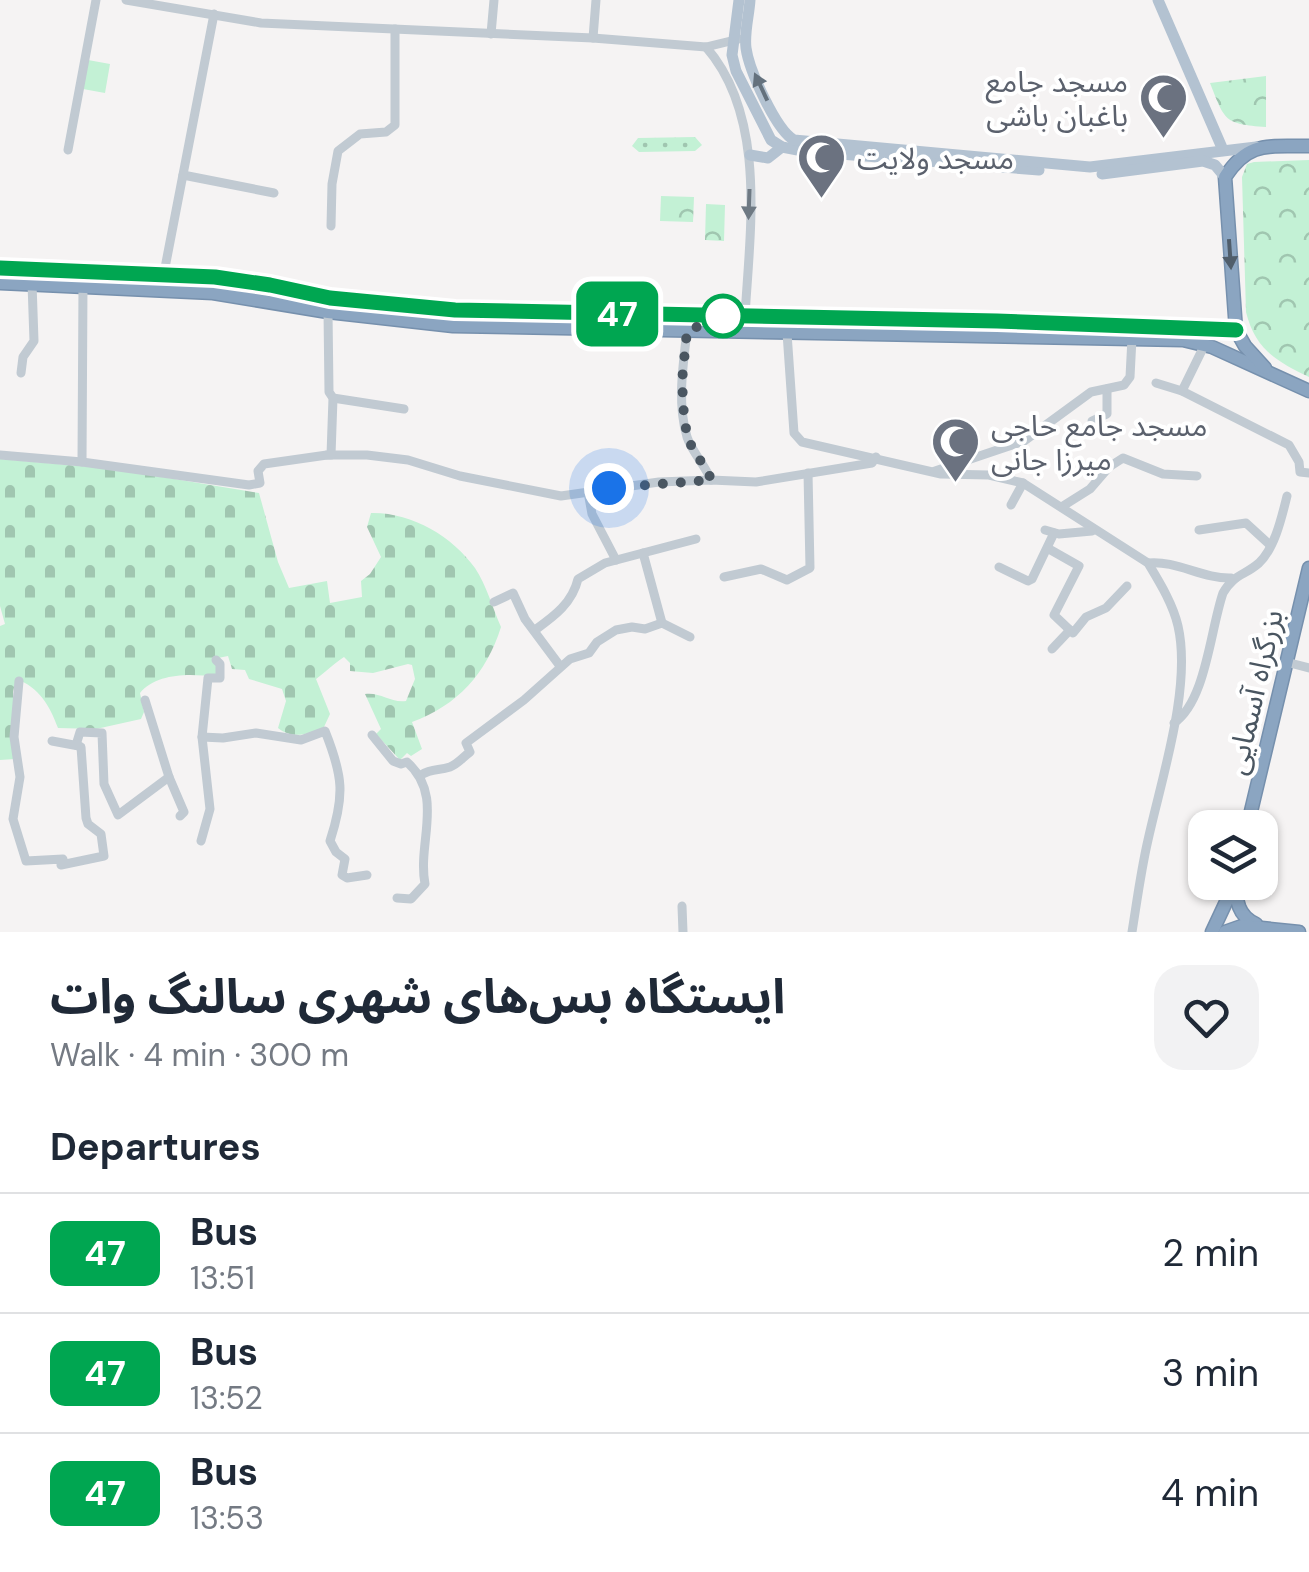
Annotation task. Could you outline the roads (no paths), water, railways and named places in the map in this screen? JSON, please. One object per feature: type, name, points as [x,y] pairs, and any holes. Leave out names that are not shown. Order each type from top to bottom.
[{"type":"highway","points":[[1270,373],[1244,346],[1236,330],[1225,178],[1242,156],[1256,147],[1309,146]]},
{"type":"highway","points":[[0,268],[164,273],[270,285],[330,298],[455,310],[1236,330]]},
{"type":"highway","points":[[0,282],[213,292],[328,312],[454,326],[1132,338],[1205,344],[1309,391]]},
{"type":"highway","points":[[566,313],[566,329]]},
{"type":"highway","name":"بزرگراه آسمایی","points":[[1251,810],[1309,568]]},
{"type":"highway","points":[[1212,932],[1227,900]]},
{"type":"highway","points":[[1238,900],[1247,920],[1268,929]]},
{"type":"highway","points":[[1226,932],[1236,926],[1299,932]]},
{"type":"main road","points":[[739,0],[736,72],[766,133],[782,148],[1083,174],[1123,173],[1203,161],[1214,165],[1225,178]]},
{"type":"main road","points":[[725,72],[750,0]]},
{"type":"main road","points":[[1158,0],[1223,150]]},
{"type":"main road","points":[[738,41],[780,128],[794,140],[1090,167],[1256,147]]},
{"type":"main road","points":[[750,155],[768,158],[782,148]]},
{"type":"street","points":[[68,150],[96,0]]},
{"type":"street","points":[[126,0],[261,23],[706,47],[738,41]]},
{"type":"street","points":[[491,34],[494,0]]},
{"type":"street","points":[[593,38],[596,0]]},
{"type":"street","points":[[164,273],[214,14]]},
{"type":"street","points":[[331,226],[338,152],[360,134],[386,132],[395,125],[395,30]]},
{"type":"street","points":[[706,47],[725,72],[743,118],[750,155],[745,316]]},
{"type":"street","points":[[184,175],[274,193]]},
{"type":"street","points":[[82,462],[84,270]]},
{"type":"street","points":[[20,373],[23,357],[34,341],[32,283]]},
{"type":"street","points":[[327,455],[331,455],[333,398],[329,392],[328,312]]},
{"type":"street","points":[[687,331],[682,381],[684,417],[688,440],[712,480]]},
{"type":"street","points":[[787,333],[797,438],[932,472],[1023,483],[1148,564],[1174,611],[1180,668],[1166,775],[1148,842],[1132,932]]},
{"type":"street","points":[[932,472],[1024,442],[1090,392],[1129,380],[1132,338]]},
{"type":"street","points":[[1182,391],[1205,344]]},
{"type":"street","points":[[1156,383],[1182,391],[1289,445],[1300,472],[1309,473]]},
{"type":"street","points":[[1092,421],[1107,414],[1107,389]]},
{"type":"street","points":[[333,398],[404,410]]},
{"type":"street","points":[[0,455],[249,485],[260,483],[258,471],[264,464],[367,454],[562,496],[659,482],[756,482],[872,463],[876,457]]},
{"type":"street","points":[[1063,506],[1090,489],[1109,467],[1123,458],[1164,474],[1196,476]]},
{"type":"street","points":[[724,577],[761,570],[787,580],[810,568],[808,473]]},
{"type":"street","points":[[1011,506],[1023,483]]},
{"type":"street","points":[[588,492],[592,514],[616,560]]},
{"type":"street","points":[[1148,564],[1161,562],[1205,576],[1232,578],[1259,563],[1270,545],[1286,496]]},
{"type":"street","points":[[1199,530],[1212,531],[1230,523],[1246,524],[1270,545]]},
{"type":"street","points":[[999,567],[1030,580],[1049,549],[1050,531],[1095,531]]},
{"type":"street","points":[[535,630],[552,621],[576,588],[578,579],[605,563],[696,540]]},
{"type":"street","points":[[1049,549],[1079,566],[1054,615],[1075,633],[1086,618],[1106,608],[1127,586]]},
{"type":"street","points":[[643,553],[662,623]]},
{"type":"street","points":[[1259,563],[1269,571]]},
{"type":"street","points":[[1174,723],[1186,715],[1197,696],[1213,622],[1232,578]]},
{"type":"street","points":[[494,602],[514,593],[525,619],[560,666]]},
{"type":"street","points":[[421,775],[458,762],[470,752],[466,743],[524,700],[570,658],[589,653],[597,642],[616,630],[662,623],[690,637]]},
{"type":"street","points":[[1052,649],[1070,630]]},
{"type":"street","points":[[201,842],[210,809],[202,737],[208,678],[220,678],[220,664],[216,660]]},
{"type":"street","points":[[1286,662],[1309,668]]},
{"type":"street","points":[[19,682],[14,737],[20,777],[13,819],[26,862],[62,859],[61,865],[104,856],[101,834],[86,818],[80,747],[76,745],[80,732],[102,734],[104,784],[118,815],[169,777]]},
{"type":"street","points":[[145,700],[184,812],[180,816]]},
{"type":"street","points":[[202,737],[272,734],[301,740],[324,731],[341,774],[340,808],[330,841],[345,859],[342,875],[367,875]]},
{"type":"street","points":[[372,735],[394,761],[407,762],[421,775],[426,786],[426,845],[422,863],[425,884],[411,900],[397,898]]},
{"type":"street","points":[[52,741],[80,747]]},
{"type":"street","points":[[682,906],[683,932]]},
{"type":"place","name":"مسجد جامع باغبان باشی","points":[[1163,140]]},
{"type":"place","name":"مسجد ولایت","points":[[822,200]]},
{"type":"place","name":"مسجد جامع حاجی میرزا جانی","points":[[956,484]]}]
